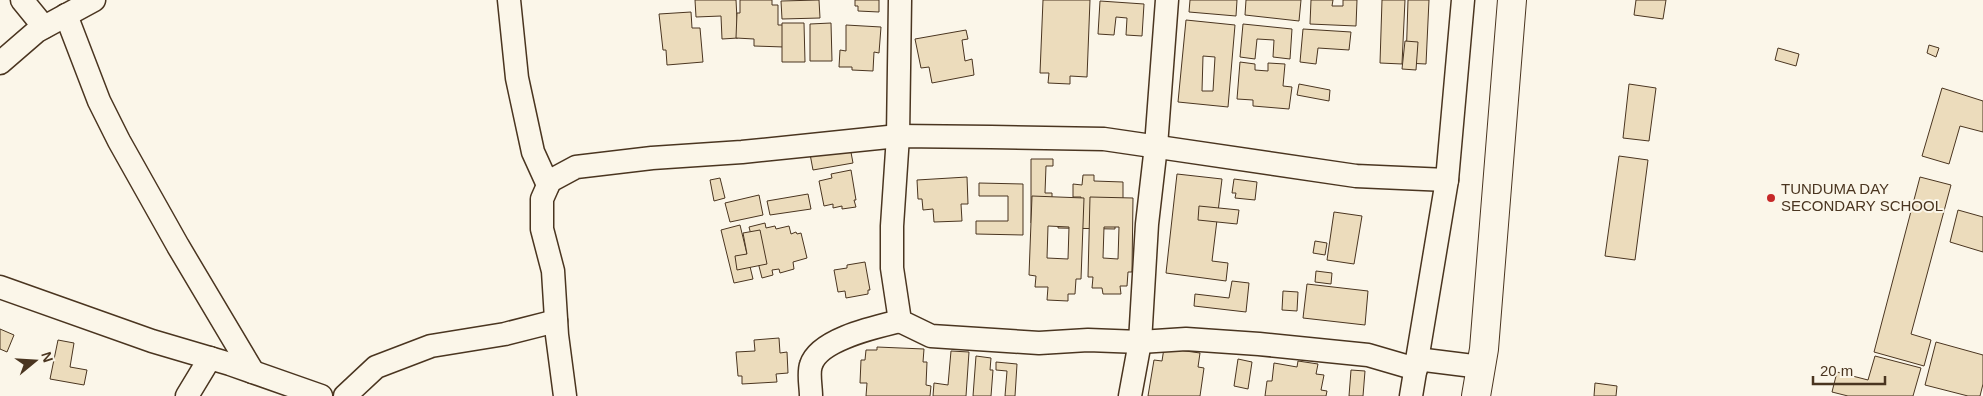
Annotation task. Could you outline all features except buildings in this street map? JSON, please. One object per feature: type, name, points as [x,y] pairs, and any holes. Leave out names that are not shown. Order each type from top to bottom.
[{"type":"highway","points":[[1476,396],[1482,367],[1512,0]]},
{"type":"street","points":[[22,0],[44,27]]},
{"type":"street","points":[[0,63],[37,31],[94,0]]},
{"type":"street","points":[[508,0],[517,78],[533,152],[548,185]]},
{"type":"street","points":[[900,0],[898,136],[892,226],[892,268],[900,321]]},
{"type":"street","points":[[1130,396],[1140,342],[1147,224],[1156,146],[1167,0]]},
{"type":"street","points":[[1411,396],[1447,180],[1463,0]]},
{"type":"street","points":[[66,15],[99,101],[119,141],[178,246],[253,372]]},
{"type":"street","points":[[563,394],[553,271],[542,230],[542,199],[550,180],[576,167],[652,158],[742,152],[898,136],[1104,139],[1272,166],[1356,176],[1447,180]]},
{"type":"street","points":[[0,287],[152,341],[210,358],[321,396]]},
{"type":"street","points":[[345,396],[376,367],[431,346],[480,336],[505,334],[556,321]]},
{"type":"street","points":[[811,396],[810,366],[816,354],[826,346],[850,336],[900,321],[931,336],[1039,342],[1088,340],[1140,342],[1186,339],[1368,355],[1416,364],[1482,367]]},
{"type":"street","points":[[187,396],[210,358]]},
{"type":"place","name":"TUNDUMA DAY SECONDARY SCHOOL","points":[[1771,198]]}]
